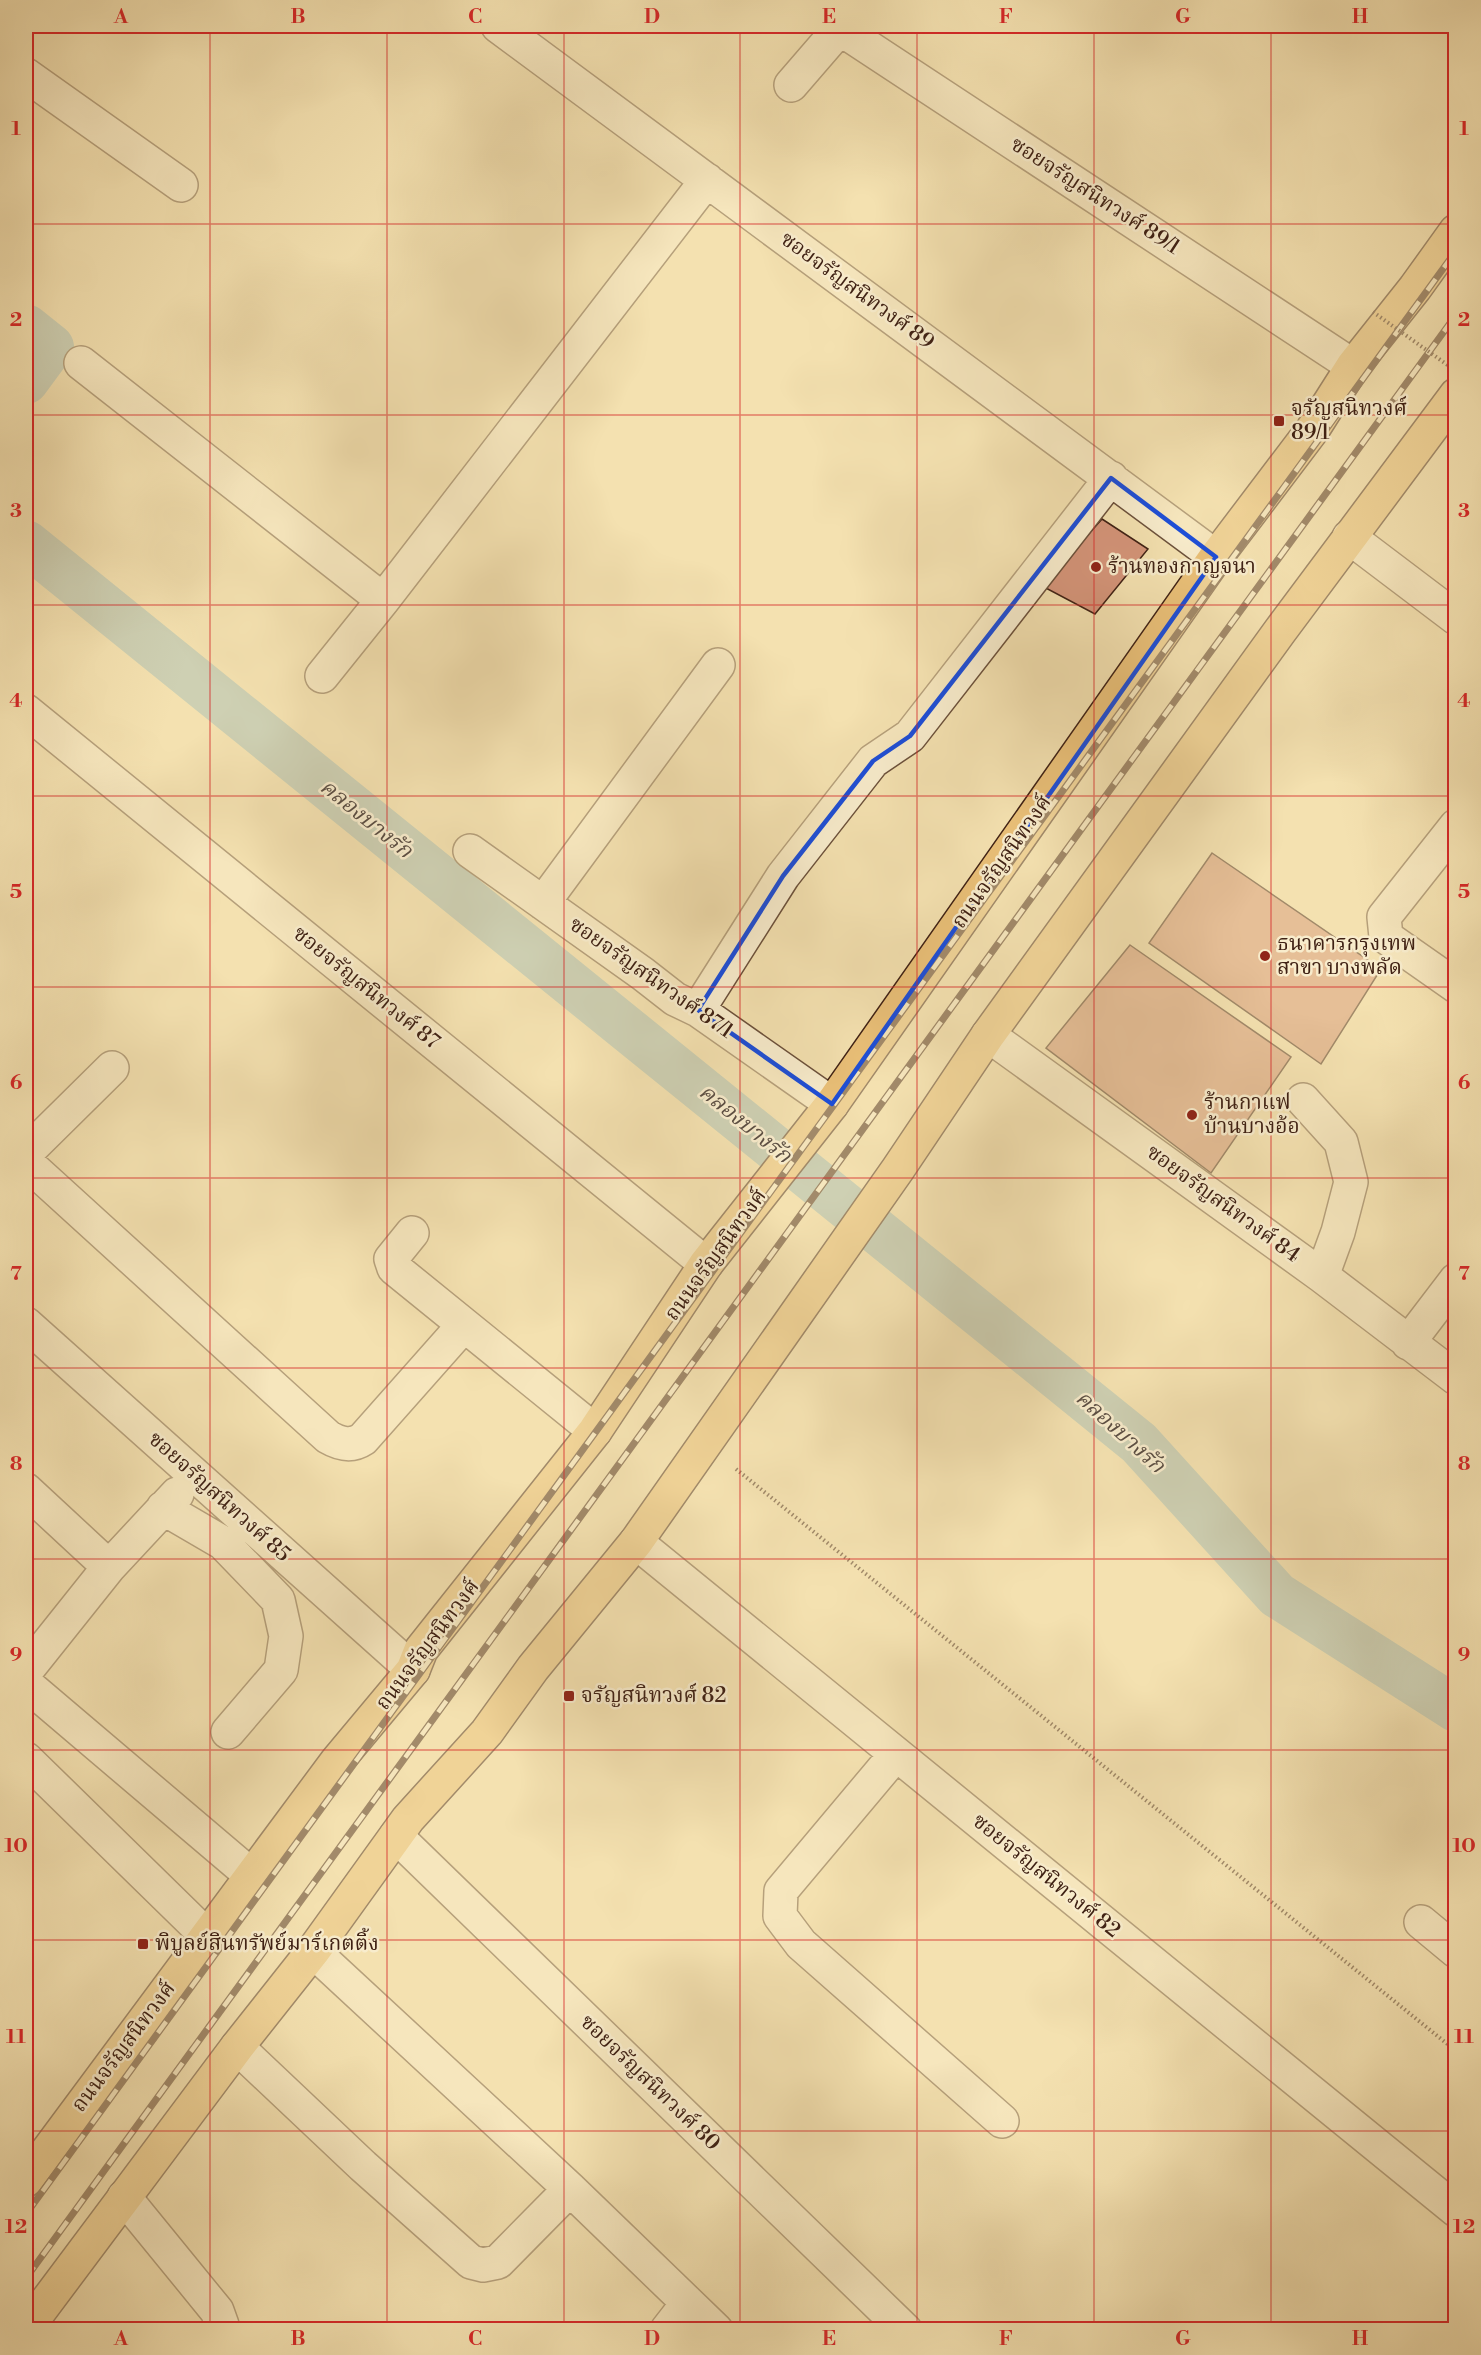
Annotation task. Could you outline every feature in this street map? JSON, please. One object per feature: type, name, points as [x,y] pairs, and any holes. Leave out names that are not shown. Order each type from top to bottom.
[{"type":"main road","name":"ถนนจรัญสนิทวงศ์","points":[[26,2180],[337,1761],[413,1670],[421,1650],[595,1431],[706,1264],[832,1104],[1216,556],[1314,429],[1353,366],[1415,288],[1455,231]]},
{"type":"main road","points":[[26,2329],[237,2047],[313,1951],[408,1819],[487,1732],[533,1668],[636,1542],[898,1169],[988,1035],[1349,537],[1455,395]]},
{"type":"street","name":"ซอยจรัญสนิทวงศ์ 89","points":[[498,26],[1216,556]]},
{"type":"street","points":[[791,85],[840,27]]},
{"type":"street","name":"ซอยจรัญสนิทวงศ์ 89/1","points":[[840,27],[1353,366]]},
{"type":"street","points":[[26,75],[181,185]]},
{"type":"street","points":[[322,676],[707,180]]},
{"type":"street","points":[[81,363],[383,600]]},
{"type":"street","points":[[698,1010],[783,876],[873,761],[910,736],[1111,478]]},
{"type":"street","points":[[1349,537],[1455,618]]},
{"type":"street","points":[[543,903],[718,665]]},
{"type":"street","name":"ซอยจรัญสนิทวงศ์ 87","points":[[26,711],[706,1264]]},
{"type":"street","points":[[1455,826],[1384,917],[1386,937],[1455,986]]},
{"type":"street","name":"ซอยจรัญสนิทวงศ์ 87/1","points":[[470,851],[644,974],[675,999],[698,1010],[832,1104]]},
{"type":"street","name":"ซอยจรัญสนิทวงศ์ 84","points":[[988,1035],[1322,1276],[1455,1378]]},
{"type":"street","points":[[112,1068],[31,1148],[27,1155],[28,1164],[328,1437],[346,1444],[353,1444],[363,1439],[464,1325]]},
{"type":"street","points":[[1303,1100],[1341,1142],[1351,1182],[1338,1232],[1322,1276]]},
{"type":"street","points":[[412,1233],[391,1259],[391,1264],[595,1431]]},
{"type":"street","points":[[1408,1343],[1455,1280]]},
{"type":"street","name":"ซอยจรัญสนิทวงศ์ 85","points":[[26,1324],[413,1670]]},
{"type":"street","points":[[26,1671],[109,1567],[196,1476]]},
{"type":"street","points":[[26,1490],[109,1567]]},
{"type":"street","points":[[163,1508],[223,1543],[278,1600],[286,1636],[281,1670],[228,1732]]},
{"type":"street","name":"ซอยจรัญสนิทวงศ์ 82","points":[[636,1542],[1455,2210]]},
{"type":"street","points":[[26,1684],[252,1876]]},
{"type":"street","points":[[896,1754],[781,1891],[780,1916],[801,1944],[1002,2121]]},
{"type":"street","points":[[26,1759],[207,1936]]},
{"type":"street","name":"ซอยจรัญสนิทวงศ์ 80","points":[[396,1836],[905,2330]]},
{"type":"street","points":[[1421,1922],[1455,1951]]},
{"type":"street","points":[[313,1951],[570,2189],[716,2330]]},
{"type":"street","points":[[237,2047],[363,2166],[471,2262],[483,2265],[498,2262],[570,2189]]},
{"type":"street","points":[[124,2197],[217,2311],[222,2325],[221,2330]]},
{"type":"street","points":[[668,2330],[688,2303]]},
{"type":"path","points":[[1373,312],[1455,372]]},
{"type":"path","points":[[705,1444],[1455,2051]]},
{"type":"highlighted area","points":[[1111,478],[1216,557],[832,1104],[698,1010],[783,876],[873,761],[910,736]]},
{"type":"building","name":"ร้านทองกาญจนา","points":[[1102,519],[1148,549],[1095,614],[1042,586]]},
{"type":"building","name":"ธนาคารกรุงเทพ สาขา บางพลัด","points":[[1212,853],[1381,969],[1321,1064],[1149,943]]},
{"type":"building","name":"ร้านกาแฟ บ้านบางอ้อ","points":[[1130,945],[1291,1057],[1211,1173],[1046,1048]]},
{"type":"waterway","name":"คลองบางรัก","points":[[26,327],[51,347],[26,381]]},
{"type":"waterway","name":"คลองบางรัก","points":[[26,543],[1139,1443],[1277,1595],[1456,1709]]},
{"type":"railway","points":[[26,2214],[1456,251]]},
{"type":"railway","points":[[26,2278],[1456,315]]},
{"type":"place","name":"จรัญสนิทวงศ์ 89/1","points":[[1279,421]]},
{"type":"place","name":"ร้านทองกาญจนา","points":[[1096,567]]},
{"type":"place","name":"ธนาคารกรุงเทพ สาขา บางพลัด","points":[[1265,956]]},
{"type":"place","name":"ร้านกาแฟ บ้านบางอ้อ","points":[[1192,1115]]},
{"type":"place","name":"จรัญสนิทวงศ์ 82","points":[[569,1696]]},
{"type":"place","name":"พิบูลย์สินทรัพย์มาร์เกตติ้ง","points":[[143,1944]]}]
